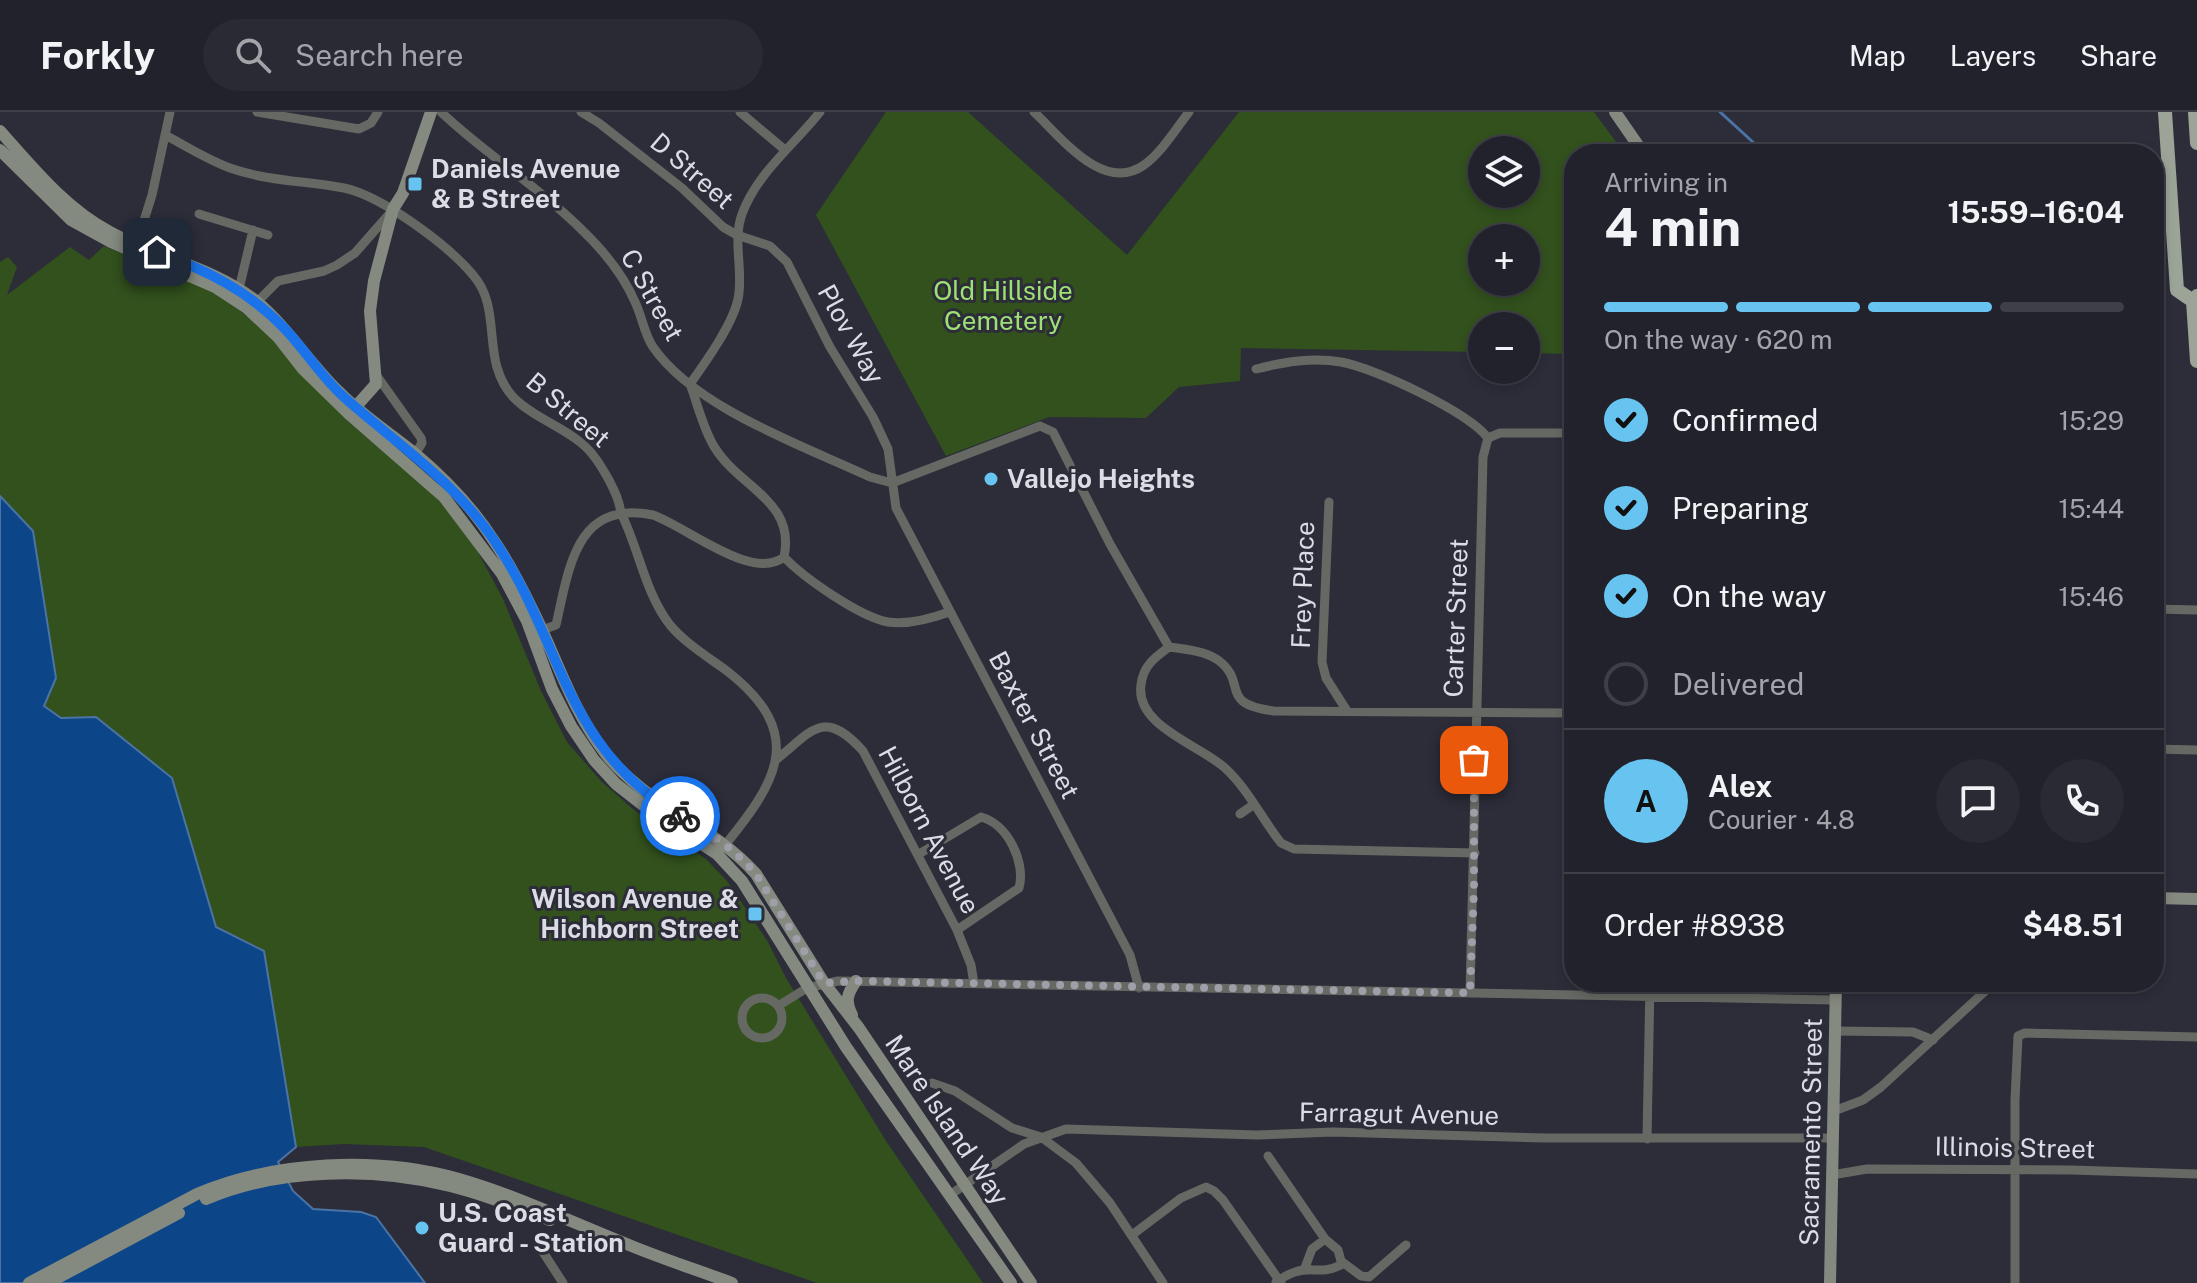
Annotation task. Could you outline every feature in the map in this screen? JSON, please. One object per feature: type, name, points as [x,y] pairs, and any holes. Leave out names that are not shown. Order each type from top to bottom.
[{"type":"main road","points":[[352,411],[373,389],[377,376],[370,311],[379,257],[393,209],[403,193],[431,112]]},
{"type":"main road","points":[[1615,112],[1637,144]]},
{"type":"main road","points":[[2165,112],[2177,290],[2195,298],[2197,361]]},
{"type":"main road","points":[[2195,112],[2197,143]]},
{"type":"main road","points":[[0,131],[79,213],[135,248],[197,267],[257,302],[287,331],[352,411],[415,454],[454,491],[493,539],[523,591],[536,632],[583,721],[606,754],[657,801],[721,849]]},
{"type":"main road","points":[[0,150],[71,220],[233,297],[263,322],[303,369],[444,497],[502,574],[536,632]]},
{"type":"main road","name":"Mare Island Way","points":[[721,849],[743,860],[762,883],[824,983],[859,1028],[1031,1283]]},
{"type":"main road","name":"Mare Island Way","points":[[721,849],[760,906],[807,988],[1011,1283]]},
{"type":"main road","points":[[2164,898],[2197,899]]},
{"type":"main road","points":[[856,981],[847,1003],[859,1028]]},
{"type":"main road","name":"Sacramento Street","points":[[1830,1283],[1832,1171],[1829,1134],[1834,1111],[1836,992]]},
{"type":"main road","points":[[48,1283],[213,1196],[253,1183],[307,1172]]},
{"type":"main road","points":[[29,1283],[210,1189],[251,1175],[307,1172],[380,1175],[434,1182],[629,1245],[732,1283]]},
{"type":"street","points":[[135,248],[170,112]]},
{"type":"street","points":[[257,112],[359,129],[371,123],[378,112]]},
{"type":"street","name":"C Street","points":[[441,112],[474,143],[548,199],[600,249],[631,291],[651,344],[666,363],[690,384],[714,403],[870,477],[892,483]]},
{"type":"street","name":"D Street","points":[[581,112],[682,188],[723,227],[737,235]]},
{"type":"street","points":[[740,112],[785,150]]},
{"type":"street","points":[[784,557],[787,532],[778,513],[727,465],[715,448],[690,384],[713,353],[738,301],[737,235],[742,214],[785,150],[820,112]]},
{"type":"street","points":[[1034,112],[1087,161],[1105,172],[1124,172],[1142,167],[1189,112]]},
{"type":"street","name":"B Street","points":[[165,135],[231,168],[347,189],[393,209],[471,272],[484,288],[490,306],[493,357],[503,382],[525,408],[588,449],[600,464],[619,499],[621,513],[652,595],[686,641],[729,673],[764,708],[773,723],[777,759]]},
{"type":"street","points":[[257,302],[278,281],[324,271],[355,253],[393,209]]},
{"type":"street","points":[[199,214],[268,235]]},
{"type":"street","points":[[239,289],[253,230]]},
{"type":"street","name":"Plov Way","points":[[737,235],[770,246],[787,262],[830,347],[883,438],[888,449],[892,483]]},
{"type":"street","points":[[1256,369],[1293,361],[1341,362],[1385,377],[1465,417],[1488,438],[1500,433],[1564,433]]},
{"type":"street","points":[[377,376],[421,438],[422,443],[415,454]]},
{"type":"street","points":[[892,483],[1040,426],[1053,432],[1059,440],[1110,544],[1169,647],[1215,658],[1224,666],[1244,704],[1250,708],[1274,711],[1564,713]]},
{"type":"street","name":"Carter Street","points":[[1470,993],[1483,457],[1488,438]]},
{"type":"street","name":"Baxter Street","points":[[892,483],[896,508],[1130,955],[1139,988]]},
{"type":"street","name":"Frey Place","points":[[1329,502],[1322,662],[1326,678],[1347,711]]},
{"type":"street","points":[[536,632],[556,625],[575,551],[589,529],[606,517],[642,513],[668,520],[747,562],[770,565],[784,557]]},
{"type":"street","points":[[784,557],[803,577],[886,622],[914,622],[949,612]]},
{"type":"street","points":[[2164,609],[2197,610]]},
{"type":"street","points":[[1169,647],[1153,658],[1143,671],[1140,690],[1144,708],[1154,721],[1228,770],[1281,843],[1294,849],[1475,853]]},
{"type":"street","name":"Hilborn Avenue","points":[[777,759],[807,732],[824,726],[841,729],[863,751],[957,930],[971,965],[974,984]]},
{"type":"street","points":[[2164,749],[2197,750]]},
{"type":"street","points":[[721,849],[770,783],[777,759]]},
{"type":"street","points":[[1240,814],[1253,805]]},
{"type":"street","points":[[919,854],[981,817],[992,820],[1002,828],[1018,859],[1022,880],[1019,888],[957,930]]},
{"type":"street","points":[[778,1006],[807,988],[824,983],[856,981],[1836,1000]]},
{"type":"street","points":[[1647,1139],[1649,992]]},
{"type":"street","points":[[1834,1111],[1872,1094],[1984,992]]},
{"type":"street","points":[[760,998],[778,1006],[782,1018],[778,1030],[764,1038],[749,1033],[742,1019],[748,1004],[760,998]]},
{"type":"street","points":[[1835,1031],[1913,1032],[1933,1040]]},
{"type":"street","points":[[2015,1283],[2018,1036],[2025,1033],[2197,1037]]},
{"type":"street","points":[[932,1083],[955,1091],[1012,1128],[1041,1137],[1086,1174],[1163,1283]]},
{"type":"street","name":"Farragut Avenue","points":[[950,1195],[1024,1144],[1066,1129],[1257,1135],[1333,1132],[1647,1139],[1757,1139],[1829,1134]]},
{"type":"street","points":[[1132,1235],[1181,1198],[1206,1187],[1223,1200],[1278,1282],[1292,1272],[1326,1272],[1341,1265],[1338,1250],[1325,1239],[1268,1156]]},
{"type":"street","name":"Illinois Street","points":[[1832,1171],[2016,1170],[2197,1174]]},
{"type":"street","points":[[1304,1270],[1312,1249],[1325,1239]]},
{"type":"street","points":[[1341,1261],[1361,1276],[1369,1277],[1406,1245]]},
{"type":"street","points":[[543,1252],[563,1283]]},
{"type":"green space","name":"Old Hillside Cemetery","points":[[886,112],[968,112],[1127,255],[1239,112],[1594,112],[1618,144],[1564,144],[1564,354],[1540,353],[1540,312],[1468,312],[1468,352],[1241,348],[1240,381],[1179,387],[1146,418],[1049,417],[946,456],[816,215]]},
{"type":"green space","points":[[104,246],[210,290],[239,310],[274,339],[307,380],[351,424],[434,494],[470,537],[503,599],[541,691],[567,742],[602,782],[634,810],[706,859],[727,881],[768,942],[786,978],[886,1141],[983,1283],[817,1283],[424,1147],[344,1144],[296,1147],[278,1163],[293,1191],[307,1205],[217,1266],[45,714],[0,505],[0,262],[8,257],[17,267],[7,295],[70,247],[89,260]]},
{"type":"water","points":[[0,496],[33,531],[56,678],[44,706],[61,718],[96,717],[172,778],[216,927],[264,951],[296,1147],[278,1162],[293,1191],[313,1209],[361,1212],[376,1217],[425,1283],[0,1283]]},
{"type":"waterway","points":[[1720,112],[1755,144]]},
{"type":"way so far","points":[[680,816],[715,837],[756,874],[824,983],[856,981],[1470,993],[1474,760]]},
{"type":"place","name":"Daniels Avenue & B Street","points":[[415,184]]},
{"type":"place","name":"Vallejo Heights","points":[[991,479]]},
{"type":"place","name":"Wilson Avenue & Hichborn Street","points":[[755,914]]},
{"type":"place","name":"U.S. Coast Guard - Station","points":[[422,1228]]},
{"type":"route","points":[[157,252],[222,279],[257,302],[287,331],[337,391],[415,454],[454,491],[493,539],[510,566],[583,721],[606,754],[627,776],[680,816]]}]
